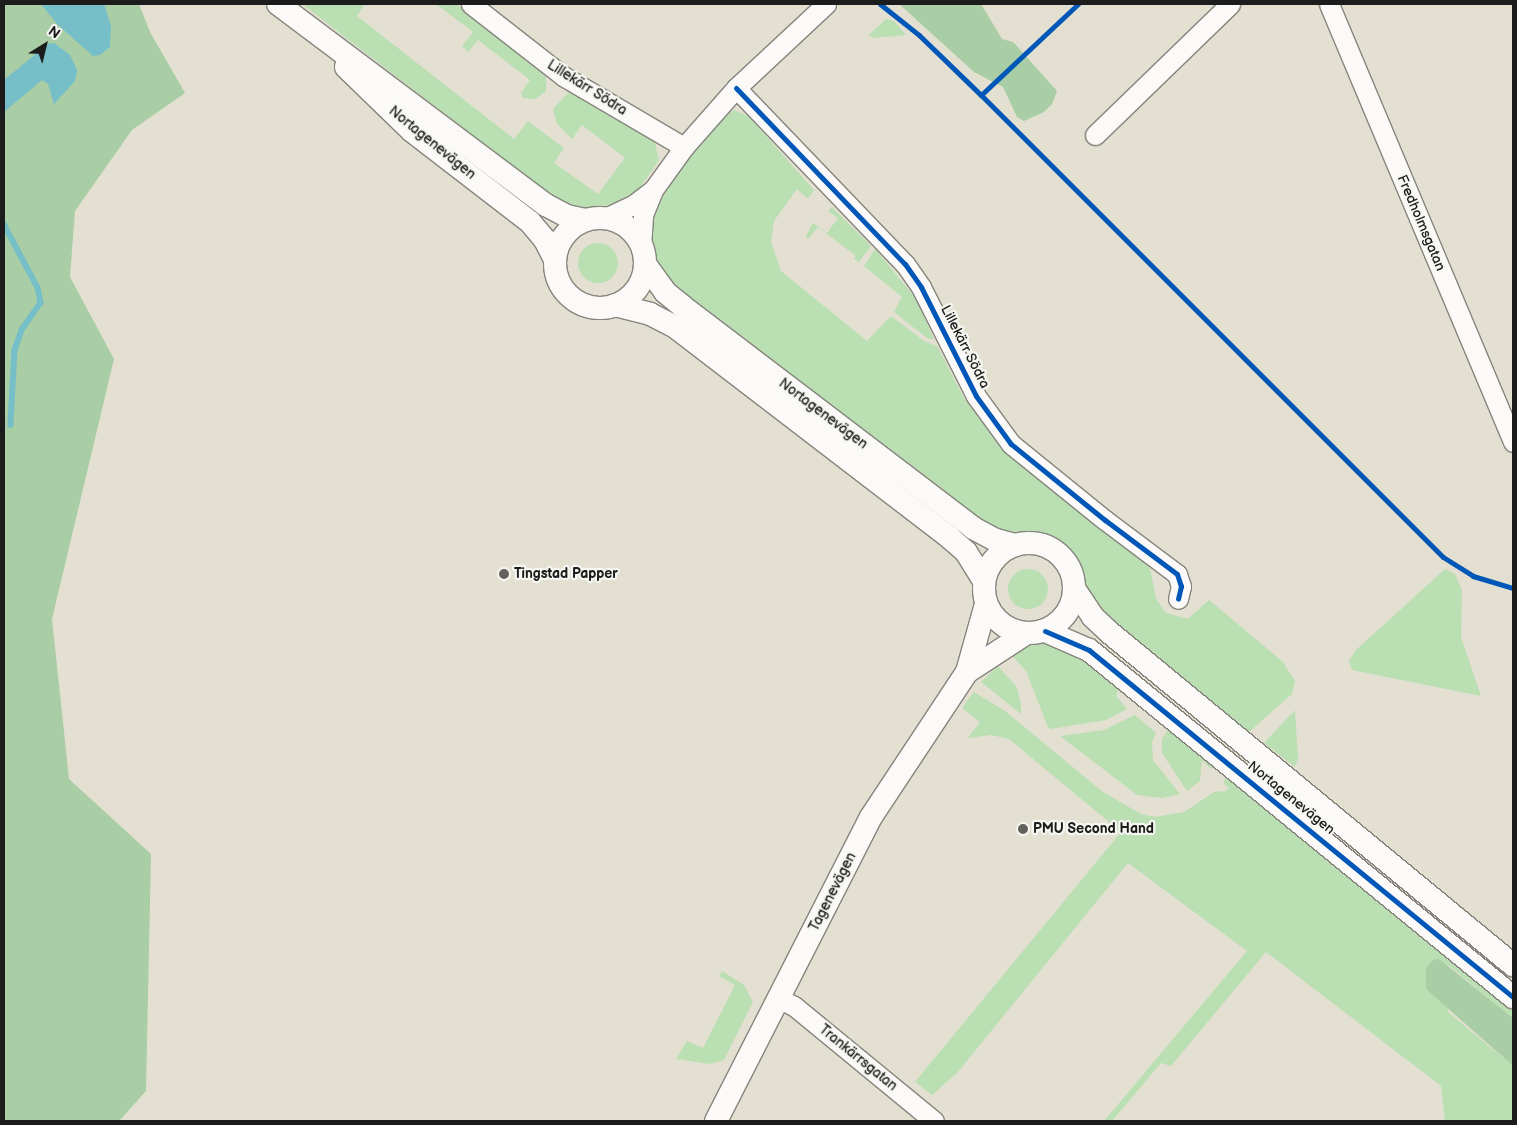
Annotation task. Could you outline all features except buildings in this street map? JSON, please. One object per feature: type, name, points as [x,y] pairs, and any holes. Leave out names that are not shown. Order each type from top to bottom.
[{"type":"street","name":"Nortagenevägen","points":[[278,4],[306,27],[404,96],[546,205],[567,216],[595,219],[627,227],[665,292],[973,528],[996,540],[1015,545],[1036,544],[1056,552],[1070,569],[1075,590],[1094,617],[1109,632],[1513,965]]},
{"type":"street","name":"Lillekärr Södra","points":[[471,4],[563,76],[684,147]]},
{"type":"street","points":[[615,305],[636,289],[643,255],[643,215],[653,190],[684,147],[736,88],[826,4]]},
{"type":"street","points":[[1095,135],[1230,4]]},
{"type":"street","name":"Fredholmsgatan","points":[[1329,4],[1513,442]]},
{"type":"street","name":"Nortagenevägen","points":[[306,27],[412,131],[530,222],[545,240],[555,260],[559,281],[573,299],[586,306],[615,305],[650,314],[674,326],[966,552],[984,581],[986,604],[1001,625],[1035,633],[1089,650],[1513,997]]},
{"type":"street","name":"Lillekärr Södra","points":[[736,88],[905,264],[921,287],[976,396],[1011,444],[1105,520],[1177,574],[1181,586],[1178,599]]},
{"type":"street","points":[[555,260],[564,235],[595,219],[634,205],[653,190]]},
{"type":"street","points":[[984,581],[994,559],[1015,545]]},
{"type":"street","points":[[1035,633],[1066,615],[1075,590]]},
{"type":"street","name":"Tagenevägen","points":[[716,1121],[780,999],[871,817],[967,672],[986,604]]},
{"type":"street","name":"Tagenevägen","points":[[967,672],[1035,633]]},
{"type":"street","name":"Trankärrsgatan","points":[[780,999],[794,1006],[934,1121]]},
{"type":"green space","points":[[4,4],[139,4],[150,32],[185,93],[132,130],[75,211],[70,277],[114,359],[52,619],[69,779],[151,854],[146,1091],[119,1121],[4,1121]]},
{"type":"green space","points":[[302,4],[365,4],[357,16],[514,139],[528,121],[564,148],[554,163],[598,194],[625,158],[582,125],[572,139],[557,124],[553,109],[569,92],[654,139],[659,160],[639,189],[620,201],[588,211],[570,210]]},
{"type":"green space","points":[[436,4],[456,4],[546,74],[546,91],[536,99],[523,98],[521,93],[530,80],[478,40],[468,52],[462,46],[473,32]]},
{"type":"green space","points":[[899,4],[981,4],[1002,39],[1013,42],[1057,91],[1052,104],[1044,112],[1024,121],[1017,117],[1003,87],[974,72]]},
{"type":"green space","points":[[886,19],[894,21],[906,35],[873,38],[869,35]]},
{"type":"green space","points":[[735,110],[749,117],[814,190],[808,199],[797,189],[774,221],[771,242],[781,271],[867,341],[891,316],[924,341],[937,346],[964,398],[995,436],[1150,568],[1156,599],[1166,613],[1188,619],[1209,600],[1283,662],[1295,681],[1292,694],[1249,732],[1103,615],[1082,582],[1075,561],[1062,546],[1044,536],[1003,531],[978,518],[680,296],[654,266],[649,240],[655,211],[675,176],[724,116]]},
{"type":"green space","points":[[832,207],[871,246],[859,262],[854,259],[856,256],[818,227],[808,239],[806,236],[813,223],[827,233],[838,218],[828,211]]},
{"type":"green space","points":[[598,243],[612,249],[618,263],[612,277],[598,283],[584,277],[578,263],[584,249]]},
{"type":"green space","points":[[875,249],[918,301],[934,340],[927,338],[894,312],[902,297],[864,266]]},
{"type":"green space","points":[[1028,569],[1042,575],[1048,589],[1042,603],[1028,609],[1014,603],[1008,589],[1014,575]]},
{"type":"green space","points":[[1445,569],[1455,574],[1462,590],[1461,637],[1481,696],[1352,670],[1349,661],[1356,650]]},
{"type":"green space","points":[[1038,642],[1064,647],[1119,688],[1116,696],[1127,709],[1106,720],[1051,729],[1048,727],[1026,671],[1008,651]]},
{"type":"green space","points":[[998,666],[1016,686],[1021,703],[1021,714],[981,682]]},
{"type":"green space","points":[[974,692],[1005,711],[1103,792],[1141,814],[1155,817],[1184,812],[1214,792],[1226,791],[1229,788],[1223,782],[1229,775],[1513,1005],[1513,1018],[1447,964],[1448,1012],[1513,1066],[1513,1121],[1445,1121],[1441,1086],[1266,952],[1171,1066],[1161,1063],[1112,1121],[1104,1121],[1247,951],[1128,863],[957,1073],[932,1095],[915,1082],[1121,832],[1009,739],[991,735],[968,738],[980,722],[962,708]]},
{"type":"green space","points":[[1295,710],[1298,758],[1295,767],[1264,743]]},
{"type":"green space","points":[[1135,715],[1156,733],[1152,742],[1153,760],[1180,794],[1162,798],[1137,795],[1060,736],[1104,730]]},
{"type":"green space","points":[[1169,728],[1215,766],[1211,769],[1202,760],[1200,781],[1187,791],[1162,753],[1162,739]]},
{"type":"green space","points":[[1439,959],[1513,1018],[1513,1066],[1426,989],[1426,968],[1433,960]]},
{"type":"green space","points":[[722,971],[744,985],[753,1002],[724,1060],[709,1064],[676,1059],[687,1041],[703,1048],[735,985],[719,976]]},
{"type":"water","points":[[41,4],[104,4],[111,26],[110,47],[100,55],[93,56],[57,24]]},
{"type":"water","points":[[54,43],[70,55],[77,70],[75,81],[54,104],[48,84],[42,80],[4,112],[4,80],[48,44]]},
{"type":"waterway","points":[[4,224],[38,288],[41,303],[22,330],[15,350],[11,425]]},
{"type":"cycle path","points":[[880,4],[919,35],[981,95],[1443,557],[1473,576],[1513,588]]},
{"type":"cycle path","points":[[981,95],[1078,4]]},
{"type":"cycle path","points":[[736,88],[905,264],[921,287],[976,396],[1011,444],[1105,520],[1177,574],[1181,586],[1178,599]]},
{"type":"cycle path","points":[[1045,631],[1089,650],[1513,997]]},
{"type":"place","name":"Tingstad Papper","points":[[504,574]]},
{"type":"place","name":"PMU Second Hand","points":[[1023,829]]}]
